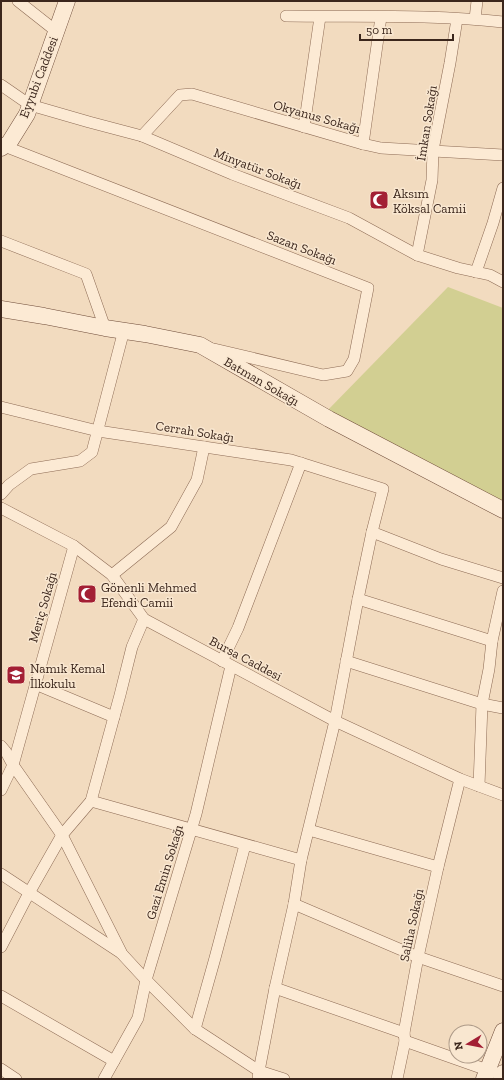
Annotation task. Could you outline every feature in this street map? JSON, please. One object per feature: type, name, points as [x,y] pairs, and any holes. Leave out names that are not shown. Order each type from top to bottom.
[{"type":"street","points":[[18,1],[56,31]]},
{"type":"street","name":"Eyyubi Caddesi","points":[[3,147],[9,143],[27,114],[67,1]]},
{"type":"street","points":[[475,19],[477,1]]},
{"type":"street","points":[[286,16],[475,19],[503,22]]},
{"type":"street","points":[[304,127],[320,16]]},
{"type":"street","points":[[363,144],[381,17]]},
{"type":"street","name":"İmkan Sokağı","points":[[417,255],[432,180],[433,150],[450,64],[457,19]]},
{"type":"street","name":"Minyatür Sokağı","points":[[1,85],[30,105],[142,136],[232,174],[349,218],[417,255],[458,268],[490,275],[503,282]]},
{"type":"street","name":"Okyanus Sokağı","points":[[142,136],[180,95],[192,94],[381,148],[503,155]]},
{"type":"street","name":"Sazan Sokağı","points":[[3,147],[368,288],[354,359],[347,371],[323,375],[200,345]]},
{"type":"street","points":[[476,272],[493,224],[503,188]]},
{"type":"street","points":[[1,241],[86,274],[105,328]]},
{"type":"street","name":"Batman Sokağı","points":[[1,308],[200,345],[329,419],[503,510]]},
{"type":"street","points":[[1,494],[9,485],[31,469],[80,461],[92,452],[124,330]]},
{"type":"street","name":"Cerrah Sokağı","points":[[1,407],[98,431],[291,460],[382,489],[372,532]]},
{"type":"street","points":[[112,575],[171,527],[197,480],[204,447]]},
{"type":"street","name":"Gazi Emin Sokağı","points":[[104,1079],[138,1018],[146,980],[196,814],[226,664],[238,628],[301,464]]},
{"type":"street","name":"Bursa Caddesi","points":[[1,508],[74,546],[112,575],[144,619],[335,721],[460,779],[503,795]]},
{"type":"street","points":[[258,1075],[275,988],[294,904],[301,860],[335,721],[372,532],[441,559],[503,578]]},
{"type":"street","name":"Meriç Sokağı","points":[[1,790],[13,766],[74,546]]},
{"type":"street","points":[[479,786],[482,704],[489,668],[492,641],[499,629],[503,591]]},
{"type":"street","points":[[358,599],[492,641]]},
{"type":"street","points":[[1,947],[29,893],[62,835],[92,801],[132,647],[144,619]]},
{"type":"street","points":[[346,661],[482,704],[503,708]]},
{"type":"street","points":[[35,684],[114,717]]},
{"type":"street","points":[[1,746],[6,752],[13,766],[62,835],[122,954]]},
{"type":"street","name":"Saliha Sokağı","points":[[397,1079],[418,956],[460,779]]},
{"type":"street","points":[[92,801],[301,860]]},
{"type":"street","points":[[309,830],[438,867]]},
{"type":"street","points":[[195,1029],[245,844]]},
{"type":"street","points":[[1,874],[122,954],[195,1029],[258,1075],[284,1079]]},
{"type":"street","points":[[294,904],[418,956],[503,986]]},
{"type":"street","points":[[275,988],[404,1037],[495,1075],[503,1031]]},
{"type":"street","points":[[1,996],[114,1061]]},
{"type":"street","points":[[1,1069],[16,1079]]},
{"type":"shaded area","points":[[448,287],[503,308],[503,502],[326,412]]},
{"type":"place","name":"Aksım Köksal Camii","points":[[379,200]]},
{"type":"place","name":"Gönenli Mehmed Efendi Camii","points":[[87,594]]},
{"type":"place","name":"Namık Kemal İlkokulu","points":[[16,675]]}]
